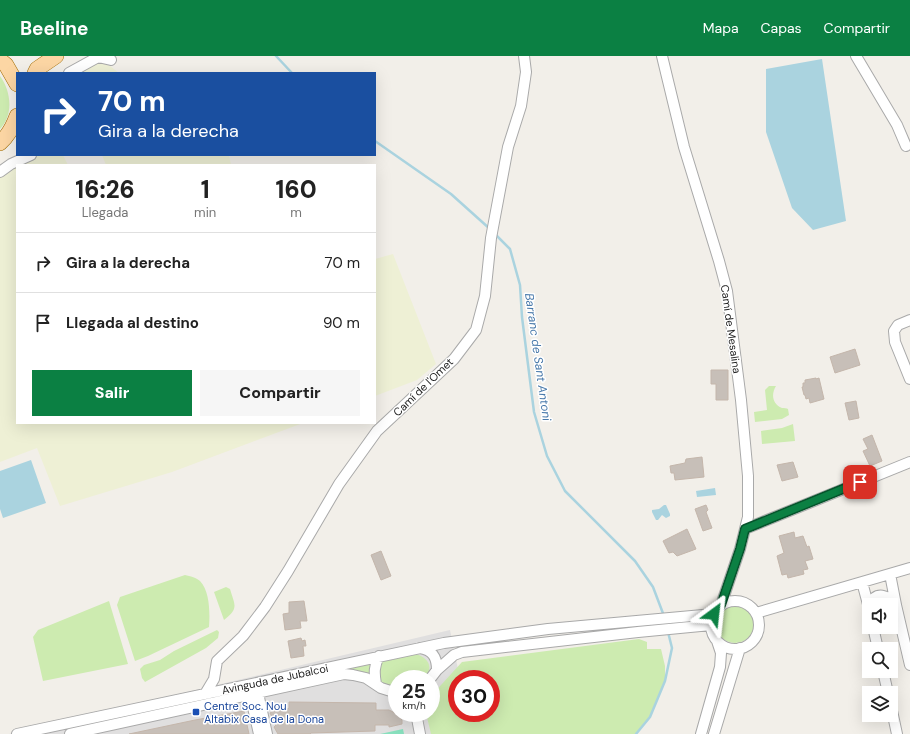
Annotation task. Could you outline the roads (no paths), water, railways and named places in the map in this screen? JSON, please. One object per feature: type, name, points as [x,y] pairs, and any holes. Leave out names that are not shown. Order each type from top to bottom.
[{"type":"main road","points":[[35,72],[56,56]]},
{"type":"main road","points":[[0,60],[6,65],[16,82]]},
{"type":"main road","points":[[0,143],[6,137],[16,118]]},
{"type":"street","name":"Camí de l'Omet","points":[[205,694],[214,679],[217,660],[243,636],[265,607],[339,484],[377,431],[454,359],[476,330],[485,296],[491,238],[508,147],[521,106],[526,72],[524,56]]},
{"type":"street","name":"Camí de Mesalina","points":[[662,56],[684,147],[727,291],[733,332],[748,476],[748,517],[740,549],[721,605]]},
{"type":"street","points":[[856,56],[897,125],[906,146]]},
{"type":"street","points":[[71,72],[98,57],[111,60]]},
{"type":"street","points":[[0,172],[11,164],[29,156]]},
{"type":"street","points":[[910,320],[898,325],[894,331],[895,342],[910,379]]},
{"type":"street","points":[[745,529],[910,462]]},
{"type":"street","points":[[756,613],[910,568]]},
{"type":"street","points":[[890,574],[895,598]]},
{"type":"street","points":[[862,582],[866,598]]},
{"type":"street","points":[[874,598],[886,596],[890,598]]},
{"type":"street","points":[[735,601],[742,602],[749,605],[756,613],[760,624],[758,632],[754,640],[748,645],[740,648],[724,646],[713,634],[711,626],[714,614],[721,605],[735,601]]},
{"type":"street","name":"Avinguda de Jubalcoi","points":[[17,734],[379,656],[476,638],[714,614]]},
{"type":"street","points":[[898,614],[910,665]]},
{"type":"street","points":[[420,648],[426,649],[434,656],[437,670],[454,655],[462,652],[638,632],[711,626]]},
{"type":"street","points":[[701,734],[720,667],[722,653],[718,641]]},
{"type":"street","points":[[714,734],[740,648]]},
{"type":"street","points":[[376,684],[374,673],[375,664],[379,656]]},
{"type":"street","points":[[215,673],[218,680],[224,685],[233,688]]},
{"type":"street","name":"Avinguda de Jubalcoi","points":[[70,734],[102,731],[254,693],[344,674],[366,678],[381,688],[388,690]]},
{"type":"street","points":[[254,693],[259,734]]},
{"type":"street","points":[[254,693],[268,734]]},
{"type":"street","points":[[418,722],[420,734]]},
{"type":"street","points":[[894,722],[897,734]]},
{"type":"water","points":[[822,59],[846,221],[813,230],[792,208],[766,132],[766,69]]},
{"type":"water","points":[[31,460],[46,503],[3,518],[0,509],[0,471]]},
{"type":"water","points":[[715,488],[716,495],[697,497],[696,491]]},
{"type":"water","points":[[666,505],[670,516],[666,518],[662,515],[658,520],[656,520],[652,510],[659,509]]},
{"type":"waterway","name":"Barranc de Sant Antoni","points":[[276,56],[291,72]]},
{"type":"waterway","name":"Barranc de Sant Antoni","points":[[376,142],[451,194],[490,229]]},
{"type":"waterway","name":"Barranc de Sant Antoni","points":[[495,234],[510,249],[520,285],[522,317],[534,412],[547,456],[565,491],[635,561],[653,587],[664,616]]},
{"type":"waterway","name":"Barranc de Sant Antoni","points":[[636,734],[650,717],[665,681],[672,648],[668,632]]},
{"type":"place","name":"Centre Soc. Nou Altabix Casa de la Dona","points":[[196,712]]}]
